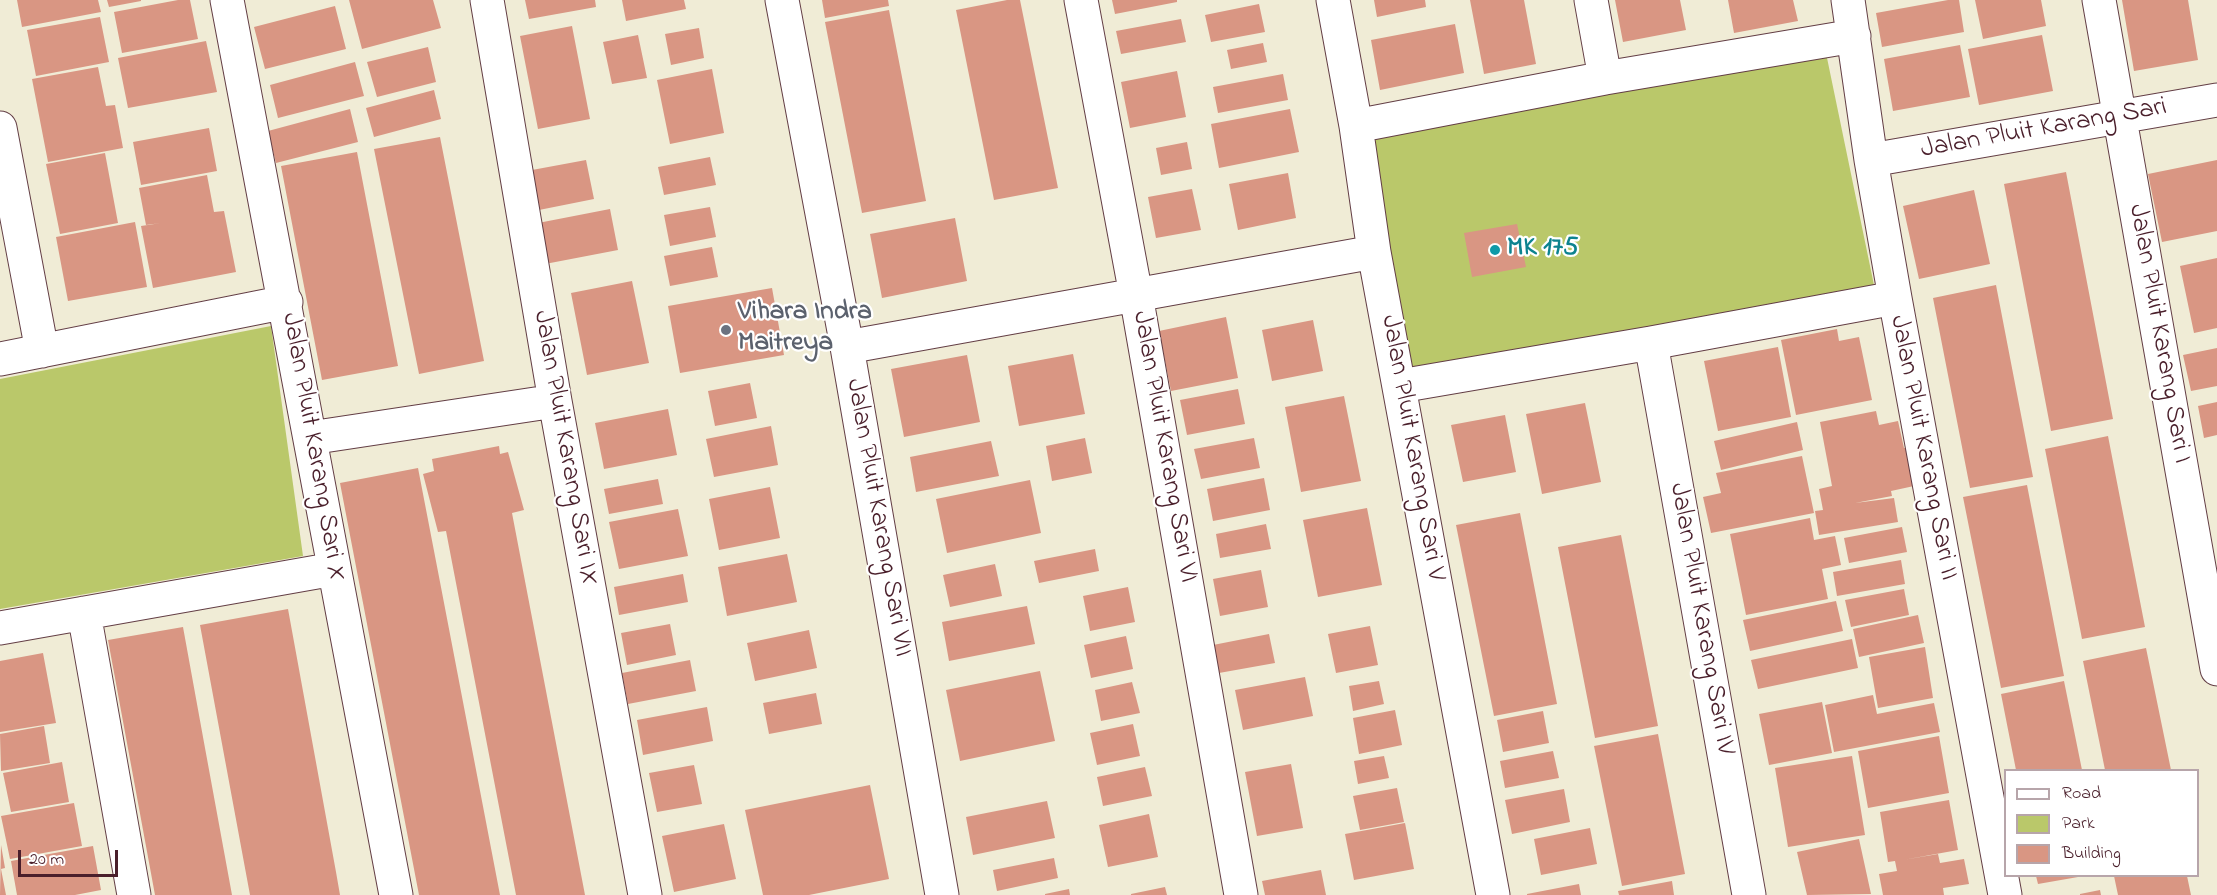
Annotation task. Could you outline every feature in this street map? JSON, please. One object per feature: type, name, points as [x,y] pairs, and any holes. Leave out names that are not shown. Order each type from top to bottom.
[{"type":"street","name":"Jalan Pluit Karang Sari X","points":[[228,0],[396,895]]},
{"type":"street","name":"Jalan Pluit Karang Sari IX","points":[[487,0],[555,401],[645,895]]},
{"type":"street","name":"Jalan Pluit Karang Sari VII","points":[[782,0],[847,347],[942,895]]},
{"type":"street","name":"Jalan Pluit Karang Sari VI","points":[[1082,0],[1241,895]]},
{"type":"street","name":"Jalan Pluit Karang Sari V","points":[[1333,0],[1356,126],[1374,252],[1493,895]]},
{"type":"street","points":[[1591,0],[1605,78]]},
{"type":"street","name":"Jalan Pluit Karang Sari II","points":[[1848,0],[1871,160],[1895,298],[2006,895]]},
{"type":"street","name":"Jalan Pluit Karang Sari I","points":[[2099,0],[2217,669]]},
{"type":"street","points":[[1356,126],[1605,78],[1854,36]]},
{"type":"street","name":"Jalan Pluit Karang Sari","points":[[1871,160],[2217,100]]},
{"type":"street","points":[[0,128],[42,351]]},
{"type":"street","points":[[847,347],[1374,252]]},
{"type":"street","points":[[1400,386],[1651,344],[1895,298]]},
{"type":"street","points":[[0,359],[286,302]]},
{"type":"street","name":"Jalan Pluit Karang Sari IV","points":[[1651,344],[1749,895]]},
{"type":"street","points":[[310,438],[555,401]]},
{"type":"street","points":[[0,627],[334,569]]},
{"type":"street","points":[[84,613],[134,895]]},
{"type":"green space","points":[[1826,53],[1875,290],[1410,367],[1370,136]]},
{"type":"green space","points":[[271,326],[303,556],[0,609],[0,379]]},
{"type":"building","points":[[17,0],[98,0],[101,12],[22,27]]},
{"type":"building","points":[[107,0],[141,0],[141,1],[109,7]]},
{"type":"building","points":[[178,0],[190,0],[198,39],[122,53],[114,12]]},
{"type":"building","points":[[349,0],[433,0],[441,28],[362,49]]},
{"type":"building","points":[[525,0],[595,0],[596,7],[529,19]]},
{"type":"building","points":[[622,0],[684,0],[686,9],[626,21]]},
{"type":"building","points":[[822,0],[888,0],[889,6],[825,18]]},
{"type":"building","points":[[1007,0],[1020,0],[1058,188],[994,200],[956,10]]},
{"type":"building","points":[[1112,0],[1177,0],[1177,2],[1115,14]]},
{"type":"building","points":[[1374,0],[1425,0],[1426,7],[1377,17]]},
{"type":"building","points":[[1470,0],[1524,0],[1536,64],[1484,74]]},
{"type":"building","points":[[1615,0],[1680,0],[1686,30],[1623,42]]},
{"type":"building","points":[[1728,0],[1793,0],[1798,21],[1734,33]]},
{"type":"building","points":[[1959,0],[1964,32],[1882,47],[1876,13]]},
{"type":"building","points":[[1975,0],[2041,0],[2046,26],[1983,39]]},
{"type":"building","points":[[2122,0],[2188,0],[2198,60],[2134,71]]},
{"type":"building","points":[[1259,4],[1265,32],[1211,42],[1205,15]]},
{"type":"building","points":[[335,6],[346,49],[265,69],[254,27]]},
{"type":"building","points":[[889,10],[926,201],[862,213],[825,22]]},
{"type":"building","points":[[100,17],[109,62],[36,76],[27,30]]},
{"type":"building","points":[[1181,19],[1186,42],[1121,54],[1116,31]]},
{"type":"building","points":[[1455,24],[1464,73],[1380,90],[1371,40]]},
{"type":"building","points":[[572,26],[590,119],[538,129],[520,36]]},
{"type":"building","points":[[699,28],[704,58],[671,65],[665,34]]},
{"type":"building","points":[[638,35],[647,78],[612,84],[603,42]]},
{"type":"building","points":[[2042,35],[2053,91],[1979,105],[1968,49]]},
{"type":"building","points":[[206,41],[217,92],[128,108],[118,58]]},
{"type":"building","points":[[1263,43],[1267,62],[1231,69],[1227,50]]},
{"type":"building","points":[[1960,45],[1970,97],[1893,111],[1884,59]]},
{"type":"building","points":[[428,47],[436,82],[377,97],[367,62]]},
{"type":"building","points":[[355,62],[364,96],[278,118],[270,85]]},
{"type":"building","points":[[98,67],[106,106],[115,105],[123,148],[48,162],[32,79]]},
{"type":"building","points":[[712,69],[724,133],[670,144],[657,80]]},
{"type":"building","points":[[1177,71],[1186,117],[1130,128],[1121,82]]},
{"type":"building","points":[[1283,74],[1288,100],[1218,113],[1213,87]]},
{"type":"building","points":[[434,90],[441,119],[374,137],[366,108]]},
{"type":"building","points":[[350,109],[358,142],[276,163],[268,131]]},
{"type":"building","points":[[1290,109],[1299,152],[1219,168],[1211,124]]},
{"type":"building","points":[[209,128],[217,171],[141,185],[133,142]]},
{"type":"building","points":[[440,137],[484,361],[419,374],[374,149]]},
{"type":"building","points":[[1187,142],[1192,169],[1161,175],[1156,148]]},
{"type":"building","points":[[357,152],[398,366],[322,380],[281,166]]},
{"type":"building","points":[[105,153],[118,223],[60,234],[46,164]]},
{"type":"building","points":[[710,157],[716,185],[664,195],[658,167]]},
{"type":"building","points":[[586,160],[594,199],[539,210],[532,170]]},
{"type":"building","points":[[2217,160],[2217,231],[2162,242],[2148,174]]},
{"type":"building","points":[[2066,172],[2113,419],[2051,431],[2004,184]]},
{"type":"building","points":[[1288,173],[1296,218],[1238,230],[1229,184]]},
{"type":"building","points":[[207,175],[214,212],[224,211],[236,272],[153,288],[141,226],[161,223],[146,225],[139,188]]},
{"type":"building","points":[[1192,189],[1201,230],[1156,238],[1148,197]]},
{"type":"building","points":[[1974,190],[1990,264],[1919,279],[1903,206]]},
{"type":"building","points":[[710,207],[716,237],[670,246],[664,215]]},
{"type":"building","points":[[610,209],[618,250],[545,264],[538,223]]},
{"type":"building","points":[[955,218],[967,281],[882,298],[870,234]]},
{"type":"building","points":[[135,222],[147,287],[68,301],[56,237]]},
{"type":"building","name":"MK 175","points":[[1517,224],[1526,267],[1472,277],[1464,233]]},
{"type":"building","points":[[712,247],[718,277],[670,286],[664,256]]},
{"type":"building","points":[[2217,258],[2217,328],[2194,333],[2180,266]]},
{"type":"building","points":[[632,281],[649,363],[587,375],[571,293]]},
{"type":"building","points":[[1996,285],[2033,477],[1970,488],[1933,298]]},
{"type":"building","name":"Vihara Indra Maitreya","points":[[772,288],[784,355],[680,373],[668,306]]},
{"type":"building","points":[[1226,317],[1238,378],[1171,391],[1159,331]]},
{"type":"building","points":[[1313,320],[1323,371],[1272,381],[1262,330]]},
{"type":"building","points":[[1837,329],[1839,341],[1859,337],[1872,400],[1796,415],[1781,340]]},
{"type":"building","points":[[1778,347],[1791,417],[1718,431],[1704,361]]},
{"type":"building","points":[[2217,348],[2217,386],[2191,391],[2183,355]]},
{"type":"building","points":[[1073,354],[1085,414],[1019,426],[1008,366]]},
{"type":"building","points":[[967,355],[980,422],[904,437],[891,369]]},
{"type":"building","points":[[750,383],[757,418],[715,426],[708,391]]},
{"type":"building","points":[[1238,389],[1245,424],[1187,435],[1180,400]]},
{"type":"building","points":[[1344,396],[1361,481],[1301,492],[1285,407]]},
{"type":"building","points":[[2217,402],[2217,435],[2204,438],[2198,406]]},
{"type":"building","points":[[1585,403],[1601,482],[1542,494],[1526,414]]},
{"type":"building","points":[[668,409],[677,455],[604,469],[595,423]]},
{"type":"building","points":[[1876,411],[1879,425],[1898,421],[1904,448],[1907,448],[1914,486],[1891,491],[1892,496],[1855,503],[1894,498],[1898,522],[1819,535],[1815,511],[1823,510],[1819,489],[1832,486],[1820,422]]},
{"type":"building","points":[[1505,415],[1516,472],[1463,482],[1451,425]]},
{"type":"building","points":[[1797,422],[1803,450],[1721,470],[1714,441]]},
{"type":"building","points":[[771,426],[778,465],[714,477],[706,439]]},
{"type":"building","points":[[2108,436],[2145,627],[2082,639],[2045,449]]},
{"type":"building","points":[[1085,438],[1092,473],[1052,481],[1046,446]]},
{"type":"building","points":[[1254,438],[1260,468],[1201,479],[1194,449]]},
{"type":"building","points":[[991,441],[999,476],[916,492],[910,457]]},
{"type":"building","points":[[499,446],[500,454],[508,452],[524,510],[512,513],[585,895],[516,895],[446,531],[438,532],[423,474],[434,471],[432,459]]},
{"type":"building","points":[[1802,456],[1814,513],[1711,533],[1703,497],[1721,493],[1716,473]]},
{"type":"building","points":[[418,468],[500,895],[419,895],[340,483]]},
{"type":"building","points":[[1264,478],[1270,510],[1213,521],[1207,489]]},
{"type":"building","points":[[658,479],[663,504],[609,514],[604,489]]},
{"type":"building","points":[[1030,480],[1041,533],[947,553],[936,499]]},
{"type":"building","points":[[2027,485],[2064,676],[2001,688],[1963,497]]},
{"type":"building","points":[[770,487],[780,538],[719,550],[709,499]]},
{"type":"building","points":[[1367,508],[1382,585],[1318,597],[1303,520]]},
{"type":"building","points":[[678,509],[688,556],[619,569],[609,522]]},
{"type":"building","points":[[1520,513],[1557,704],[1494,716],[1456,525]]},
{"type":"building","points":[[1810,518],[1814,540],[1835,536],[1841,565],[1822,569],[1828,599],[1746,615],[1730,534]]},
{"type":"building","points":[[1266,524],[1271,549],[1220,558],[1216,534]]},
{"type":"building","points":[[1902,527],[1907,552],[1849,563],[1844,538]]},
{"type":"building","points":[[1621,535],[1658,726],[1595,738],[1558,547]]},
{"type":"building","points":[[1095,549],[1099,571],[1039,583],[1034,561]]},
{"type":"building","points":[[787,554],[797,602],[727,616],[718,567]]},
{"type":"building","points":[[1901,560],[1905,584],[1837,596],[1833,572]]},
{"type":"building","points":[[995,564],[1002,596],[950,607],[943,575]]},
{"type":"building","points":[[1261,570],[1268,607],[1220,616],[1213,579]]},
{"type":"building","points":[[683,574],[688,602],[619,615],[614,587]]},
{"type":"building","points":[[1128,587],[1135,622],[1090,631],[1083,596]]},
{"type":"building","points":[[1904,589],[1909,615],[1851,627],[1845,600]]},
{"type":"building","points":[[1836,601],[1843,631],[1750,651],[1743,620]]},
{"type":"building","points":[[1027,606],[1035,644],[949,661],[942,622]]},
{"type":"building","points":[[288,609],[340,895],[250,895],[200,625]]},
{"type":"building","points":[[1918,615],[1924,643],[1859,657],[1853,629]]},
{"type":"building","points":[[670,624],[676,655],[627,665],[621,633]]},
{"type":"building","points":[[1370,626],[1378,665],[1336,673],[1328,634]]},
{"type":"building","points":[[183,627],[232,895],[155,895],[108,640]]},
{"type":"building","points":[[809,630],[817,668],[755,681],[747,643]]},
{"type":"building","points":[[1269,634],[1275,663],[1219,673],[1213,645]]},
{"type":"building","points":[[1126,636],[1133,669],[1091,678],[1084,645]]},
{"type":"building","points":[[1852,639],[1858,668],[1758,689],[1751,660]]},
{"type":"building","points":[[1925,647],[1933,698],[1878,708],[1869,657]]},
{"type":"building","points":[[2146,648],[2171,769],[2105,769],[2083,661]]},
{"type":"building","points":[[43,653],[56,723],[0,732],[0,661]]},
{"type":"building","points":[[690,660],[696,691],[628,704],[622,673]]},
{"type":"building","points":[[1040,671],[1055,741],[960,761],[946,690]]},
{"type":"building","points":[[1305,677],[1313,716],[1243,730],[1235,690]]},
{"type":"building","points":[[1379,681],[1384,704],[1353,711],[1349,686]]},
{"type":"building","points":[[2064,681],[2082,769],[2016,769],[2001,694]]},
{"type":"building","points":[[1132,682],[1140,713],[1101,721],[1095,690]]},
{"type":"building","points":[[816,693],[822,724],[769,734],[763,703]]},
{"type":"building","points":[[1873,695],[1877,714],[1934,703],[1940,732],[1834,752],[1825,705]]},
{"type":"building","points":[[1822,702],[1832,753],[1769,765],[1759,714]]},
{"type":"building","points":[[707,707],[713,741],[643,755],[637,720]]},
{"type":"building","points":[[1395,710],[1402,745],[1359,754],[1353,718]]},
{"type":"building","points":[[1543,711],[1549,743],[1503,752],[1497,720]]},
{"type":"building","points":[[1133,724],[1140,756],[1097,765],[1090,733]]},
{"type":"building","points":[[44,726],[50,763],[1,771],[0,734]]},
{"type":"building","points":[[1658,734],[1685,874],[1622,886],[1594,746]]},
{"type":"building","points":[[1939,736],[1949,793],[1868,808],[1858,751]]},
{"type":"building","points":[[1553,751],[1559,778],[1505,788],[1500,761]]},
{"type":"building","points":[[1384,756],[1389,778],[1358,784],[1354,761]]},
{"type":"building","points":[[1852,756],[1865,835],[1788,847],[1775,768]]},
{"type":"building","points":[[62,762],[69,802],[11,812],[3,773]]},
{"type":"building","points":[[1291,764],[1303,828],[1257,836],[1245,772]]},
{"type":"building","points":[[694,765],[702,804],[657,812],[649,773]]},
{"type":"building","points":[[1145,767],[1152,796],[1103,806],[1097,777]]},
{"type":"building","points":[[870,785],[889,879],[809,895],[763,895],[745,810]]},
{"type":"building","points":[[1397,788],[1404,822],[1360,830],[1353,796]]},
{"type":"building","points":[[1564,789],[1570,822],[1512,834],[1505,800]]},
{"type":"building","points":[[1949,800],[1958,850],[1903,860],[1938,854],[1940,863],[1964,859],[1969,884],[1943,888],[1944,895],[1883,895],[1879,874],[1897,871],[1895,861],[1888,862],[1880,812]]},
{"type":"building","points":[[1047,801],[1055,838],[973,855],[966,817]]},
{"type":"building","points":[[74,803],[82,846],[10,859],[1,816]]},
{"type":"building","points":[[1149,814],[1158,857],[1108,867],[1099,825]]},
{"type":"building","points":[[1405,823],[1414,869],[1354,880],[1345,834]]},
{"type":"building","points":[[724,824],[736,879],[674,892],[662,836]]},
{"type":"building","points":[[1590,828],[1597,864],[1541,875],[1534,839]]},
{"type":"building","points":[[1859,839],[1871,894],[1807,895],[1797,852]]},
{"type":"building","points":[[1,845],[5,868],[1,869],[6,895],[0,895]]},
{"type":"building","points":[[93,846],[101,890],[75,895],[17,895],[11,861]]},
{"type":"building","points":[[1054,858],[1058,878],[997,891],[993,870]]},
{"type":"building","points":[[1321,870],[1326,895],[1265,895],[1262,881]]},
{"type":"building","points":[[2036,877],[2078,877],[2038,884]]},
{"type":"building","points":[[2114,877],[2187,877],[2191,895],[2118,895]]},
{"type":"building","points":[[1672,881],[1674,895],[1619,895],[1618,891]]},
{"type":"building","points":[[1579,884],[1581,895],[1527,895],[1527,894]]},
{"type":"building","points":[[1165,887],[1167,895],[1131,895],[1131,894]]},
{"type":"building","points":[[1069,889],[1070,895],[1045,895],[1045,894]]},
{"type":"building","points":[[2100,890],[2101,895],[2080,895],[2080,894]]},
{"type":"place","name":"MK 175","points":[[1495,250]]},
{"type":"place","name":"Vihara Indra Maitreya","points":[[726,330]]}]
